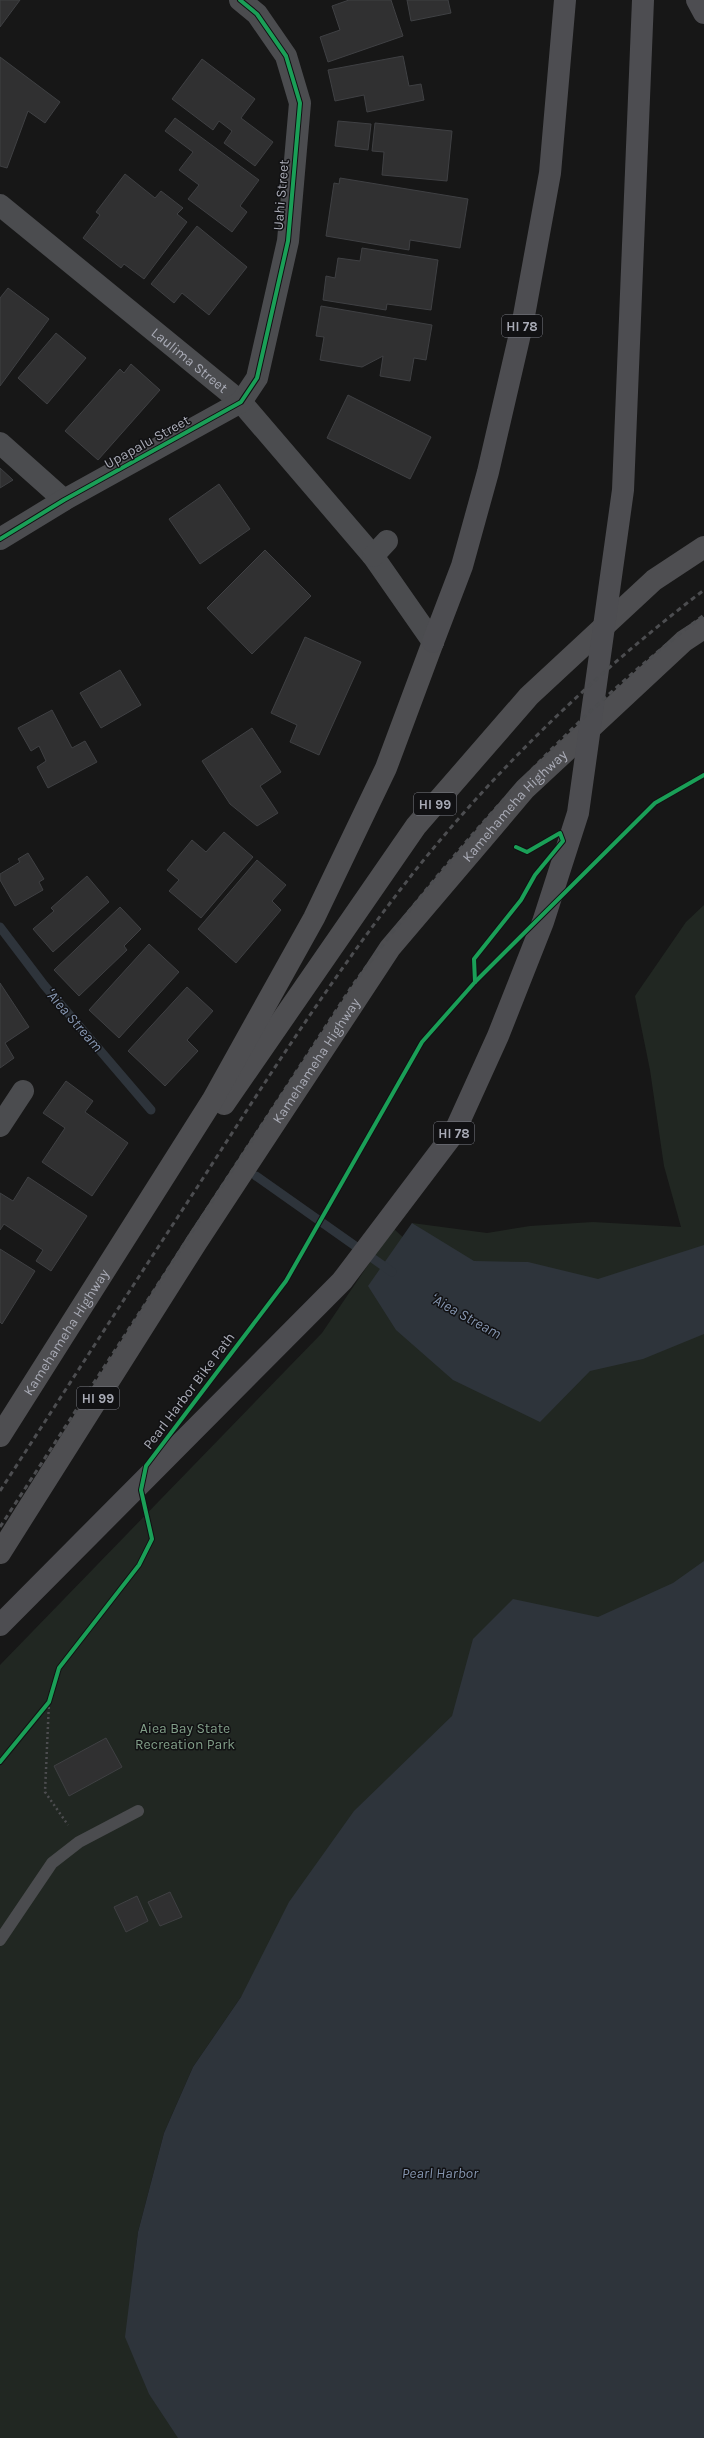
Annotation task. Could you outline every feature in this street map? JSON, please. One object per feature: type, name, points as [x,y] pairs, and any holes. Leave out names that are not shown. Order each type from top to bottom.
[{"type":"highway","name":"HI 78","points":[[433,642],[462,566],[488,472],[523,321],[550,173],[565,0]]},
{"type":"highway","name":"HI 78","points":[[0,1624],[342,1281],[454,1133],[498,1036],[543,922],[578,813],[623,490],[643,0]]},
{"type":"highway","points":[[697,0],[704,13]]},
{"type":"main road","name":"Kamehameha Highway","points":[[0,1436],[132,1229],[216,1106],[421,820],[529,696],[654,580],[704,547]]},
{"type":"main road","name":"Kamehameha Highway","points":[[0,1553],[196,1243],[390,948],[525,789],[684,641],[704,628]]},
{"type":"main road","name":"Kamehameha Highway","points":[[216,1106],[317,911],[386,768],[433,642]]},
{"type":"street","name":"Uahi Street","points":[[240,0],[257,14],[286,56],[300,103],[288,241],[257,378],[241,402]]},
{"type":"street","name":"Laulima Street","points":[[0,205],[241,402],[380,548],[433,642]]},
{"type":"street","name":"Upapalu Street","points":[[0,539],[64,500],[241,402]]},
{"type":"street","points":[[0,443],[64,500]]},
{"type":"street","points":[[0,1126],[23,1091]]},
{"type":"lane","points":[[0,1940],[52,1863],[79,1842],[138,1811]]},
{"type":"path","points":[[51,1696],[49,1702],[45,1792],[79,1842]]},
{"type":"path","points":[[44,1708],[49,1702]]},
{"type":"green space","points":[[704,905],[704,1269],[535,1305],[412,1223],[487,1233],[530,1226],[593,1222],[681,1227],[664,1166],[650,1070],[635,996],[686,922]]},
{"type":"green space","name":"Aiea Bay State Recreation Park","points":[[393,1228],[409,1243],[704,1326],[704,1593],[434,1784],[241,1997],[193,2067],[164,2133],[138,2232],[133,2273],[212,2438],[0,2438],[0,1665],[322,1333]]},
{"type":"water","points":[[412,1223],[474,1261],[528,1262],[598,1279],[704,1245],[704,1334],[643,1359],[590,1371],[540,1422],[453,1380],[396,1330],[368,1286]]},
{"type":"water","name":"Pearl Harbor","points":[[704,1561],[704,2438],[178,2438],[149,2394],[125,2337],[138,2232],[164,2133],[193,2067],[241,1997],[289,1902],[354,1811],[452,1716],[473,1639],[513,1599],[598,1617],[673,1583]]},
{"type":"building","points":[[0,0],[20,0],[0,27]]},
{"type":"building","points":[[349,0],[391,0],[403,36],[328,62],[320,37],[340,30],[332,6]]},
{"type":"building","points":[[407,0],[448,0],[451,13],[411,21]]},
{"type":"building","points":[[403,56],[409,86],[421,84],[424,100],[367,112],[364,95],[335,101],[328,70]]},
{"type":"building","points":[[0,57],[60,102],[45,123],[28,111],[7,168],[0,166]]},
{"type":"building","points":[[202,59],[255,99],[241,118],[273,142],[255,166],[224,143],[232,131],[219,121],[213,130],[172,99]]},
{"type":"building","points":[[175,118],[259,180],[240,206],[247,212],[232,232],[188,199],[199,185],[179,170],[193,152],[165,131]]},
{"type":"building","points":[[338,121],[371,124],[368,150],[335,146]]},
{"type":"building","points":[[375,123],[452,131],[447,181],[382,175],[384,152],[372,151]]},
{"type":"building","points":[[125,174],[155,198],[161,191],[183,208],[177,214],[187,222],[144,279],[124,264],[121,268],[83,238],[100,215],[96,212]]},
{"type":"building","points":[[340,178],[468,199],[460,248],[410,240],[409,250],[326,236],[334,183],[339,184]]},
{"type":"building","points":[[197,226],[247,267],[209,315],[182,293],[174,303],[151,284]]},
{"type":"building","points":[[362,248],[438,260],[431,310],[387,304],[386,310],[323,300],[326,276],[335,278],[338,258],[360,261]]},
{"type":"building","points":[[8,288],[49,319],[0,386],[0,298]]},
{"type":"building","points":[[321,306],[432,325],[426,360],[414,358],[410,381],[380,376],[383,356],[362,367],[320,360],[324,337],[316,336]]},
{"type":"building","points":[[56,333],[86,358],[47,404],[18,378]]},
{"type":"building","points":[[131,364],[160,390],[98,460],[65,431],[120,369],[124,373]]},
{"type":"building","points":[[348,395],[431,437],[410,479],[327,438]]},
{"type":"building","points":[[0,468],[13,480],[0,488]]},
{"type":"building","points":[[219,484],[250,529],[200,564],[169,519]]},
{"type":"building","points":[[265,550],[311,596],[252,654],[207,608]]},
{"type":"building","points":[[305,637],[361,662],[319,755],[290,742],[297,725],[271,713]]},
{"type":"building","points":[[120,670],[141,705],[101,728],[80,693]]},
{"type":"building","points":[[52,710],[72,748],[85,741],[97,762],[48,788],[37,767],[46,761],[39,746],[31,751],[18,728]]},
{"type":"building","points":[[252,728],[281,772],[260,786],[278,813],[257,826],[230,804],[202,761]]},
{"type":"building","points":[[224,832],[253,857],[201,918],[169,891],[179,880],[167,870],[192,840],[206,852]]},
{"type":"building","points":[[28,853],[44,879],[39,882],[43,890],[15,906],[0,880],[0,874],[20,862],[18,859]]},
{"type":"building","points":[[257,860],[286,885],[272,901],[281,910],[236,963],[198,929]]},
{"type":"building","points":[[87,876],[109,902],[53,952],[33,929],[54,911],[51,908]]},
{"type":"building","points":[[120,907],[141,929],[124,946],[127,950],[79,996],[54,970]]},
{"type":"building","points":[[149,944],[179,972],[119,1038],[89,1010]]},
{"type":"building","points":[[0,983],[29,1027],[5,1043],[14,1058],[0,1068]]},
{"type":"building","points":[[187,987],[213,1011],[187,1040],[198,1051],[165,1086],[128,1051]]},
{"type":"building","points":[[66,1081],[93,1101],[85,1112],[128,1143],[92,1196],[42,1162],[65,1128],[43,1113]]},
{"type":"building","points":[[28,1177],[87,1216],[51,1271],[36,1261],[43,1250],[4,1224],[0,1230],[0,1193],[13,1201]]},
{"type":"building","points":[[0,1249],[35,1271],[2,1324],[0,1322]]},
{"type":"building","points":[[106,1738],[122,1767],[69,1796],[54,1766]]},
{"type":"building","points":[[170,1892],[182,1917],[160,1926],[148,1902]]},
{"type":"building","points":[[137,1896],[148,1921],[126,1932],[114,1907]]},
{"type":"waterway","name":"ʻAiea Stream","points":[[0,927],[44,985],[151,1110]]},
{"type":"waterway","name":"ʻAiea Stream","points":[[256,1176],[392,1272]]},
{"type":"railway","points":[[0,1491],[251,1104],[304,1024],[388,905],[450,829],[517,755],[589,686],[704,590]]},
{"type":"railway","points":[[0,1527],[352,986],[391,934],[472,835],[559,741],[654,655],[704,615]]},
{"type":"cycle path","points":[[0,539],[64,500],[241,402],[257,378],[288,241],[300,103],[286,56],[257,14],[240,0]]},
{"type":"cycle path","name":"Pearl Harbor Bike Path","points":[[0,1762],[49,1702],[59,1668],[139,1565],[152,1539],[141,1490],[146,1466],[286,1281],[422,1042],[475,982],[655,803],[704,775]]},
{"type":"cycle path","points":[[475,982],[474,959],[521,900],[535,875],[563,841],[560,833],[527,852],[516,847]]}]
